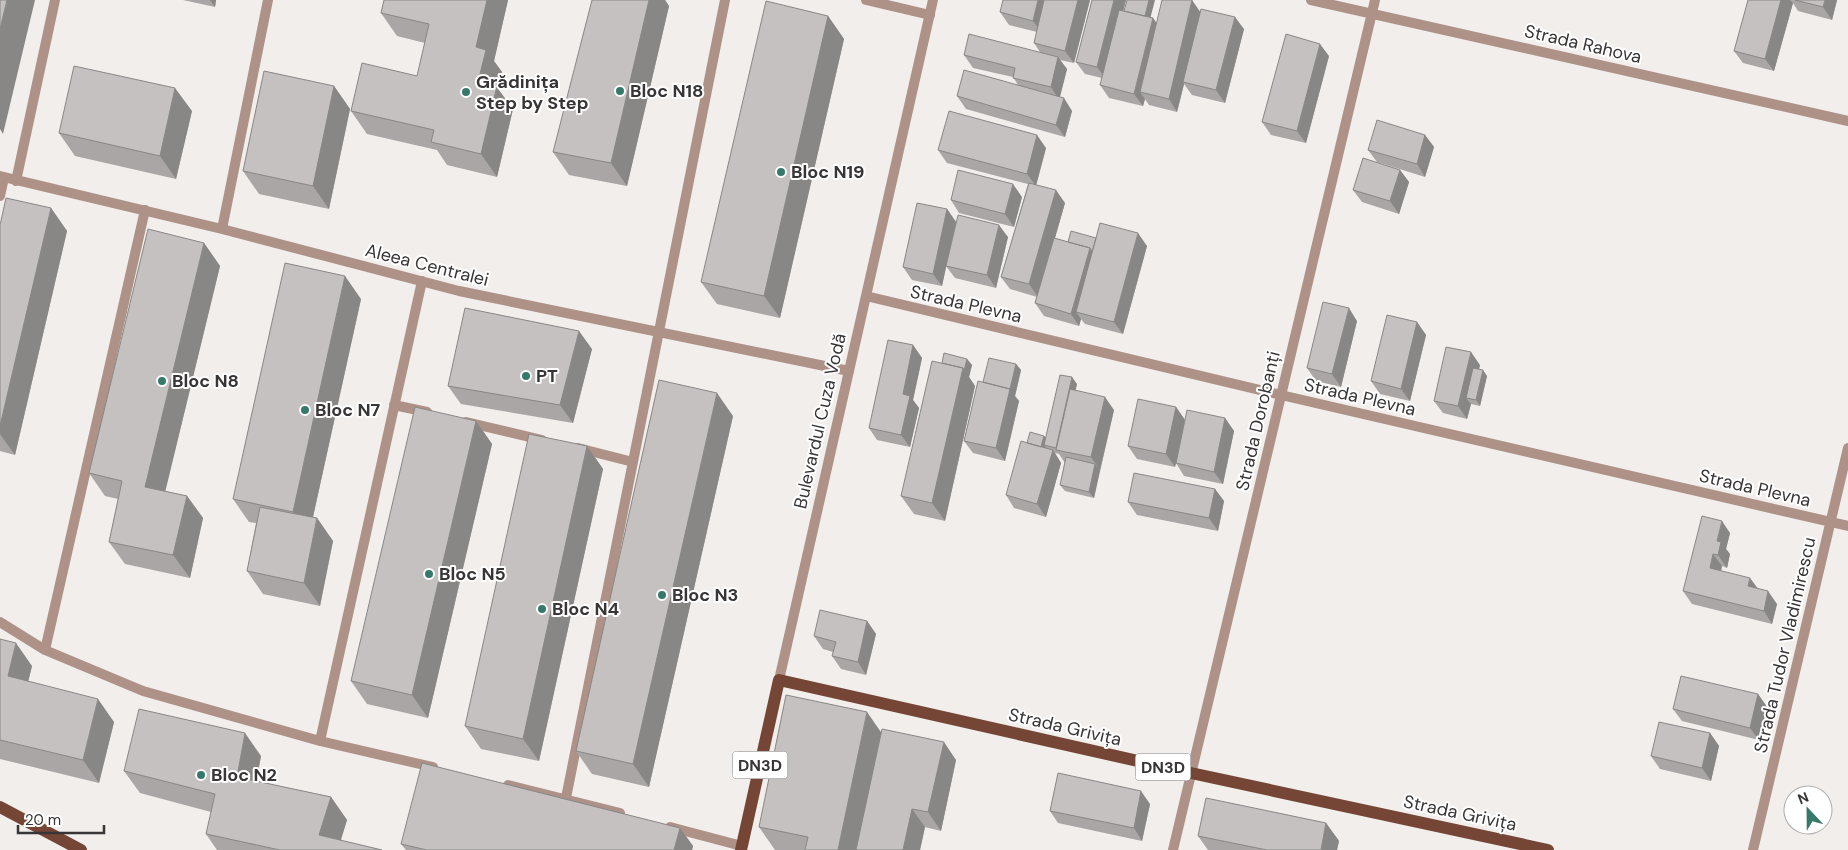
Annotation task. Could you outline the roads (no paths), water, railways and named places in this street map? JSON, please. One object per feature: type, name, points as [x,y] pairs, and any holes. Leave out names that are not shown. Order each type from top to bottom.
[{"type":"main road","name":"Strada Grivița","points":[[780,680],[1191,774],[1548,850]]},
{"type":"main road","name":"Bulevardul Cuza Vodă","points":[[741,848],[780,680]]},
{"type":"main road","points":[[0,806],[81,850]]},
{"type":"street","points":[[16,181],[55,0]]},
{"type":"street","points":[[222,229],[268,0]]},
{"type":"street","points":[[566,798],[725,0]]},
{"type":"street","points":[[866,0],[930,15]]},
{"type":"street","name":"Bulevardul Cuza Vodă","points":[[780,680],[933,0]]},
{"type":"street","name":"Strada Rahova","points":[[1311,0],[1848,121]]},
{"type":"street","name":"Strada Dorobanți","points":[[1173,850],[1375,0]]},
{"type":"street","points":[[0,196],[2,177]]},
{"type":"street","name":"Aleea Centralei","points":[[2,177],[146,210],[459,291],[849,371]]},
{"type":"street","points":[[45,650],[146,210]]},
{"type":"street","points":[[320,741],[422,281]]},
{"type":"street","name":"Strada Plevna","points":[[866,296],[1281,395],[1848,526]]},
{"type":"street","points":[[394,404],[432,414]]},
{"type":"street","points":[[452,418],[633,462]]},
{"type":"street","name":"Strada Tudor Vladimirescu","points":[[1753,850],[1848,448]]},
{"type":"street","points":[[0,622],[45,650],[143,691],[320,741],[443,769]]},
{"type":"street","points":[[500,783],[566,798],[631,816]]},
{"type":"street","points":[[658,823],[741,848]]},
{"type":"place","name":"Bloc N18","points":[[620,91]]},
{"type":"place","name":"Grădinița Step by Step","points":[[466,92]]},
{"type":"place","name":"Bloc N19","points":[[781,172]]},
{"type":"place","name":"PT","points":[[526,376]]},
{"type":"place","name":"Bloc N8","points":[[162,381]]},
{"type":"place","name":"Bloc N7","points":[[305,410]]},
{"type":"place","name":"Bloc N5","points":[[429,574]]},
{"type":"place","name":"Bloc N3","points":[[662,595]]},
{"type":"place","name":"Bloc N4","points":[[542,609]]},
{"type":"place","name":"Bloc N2","points":[[201,775]]}]
